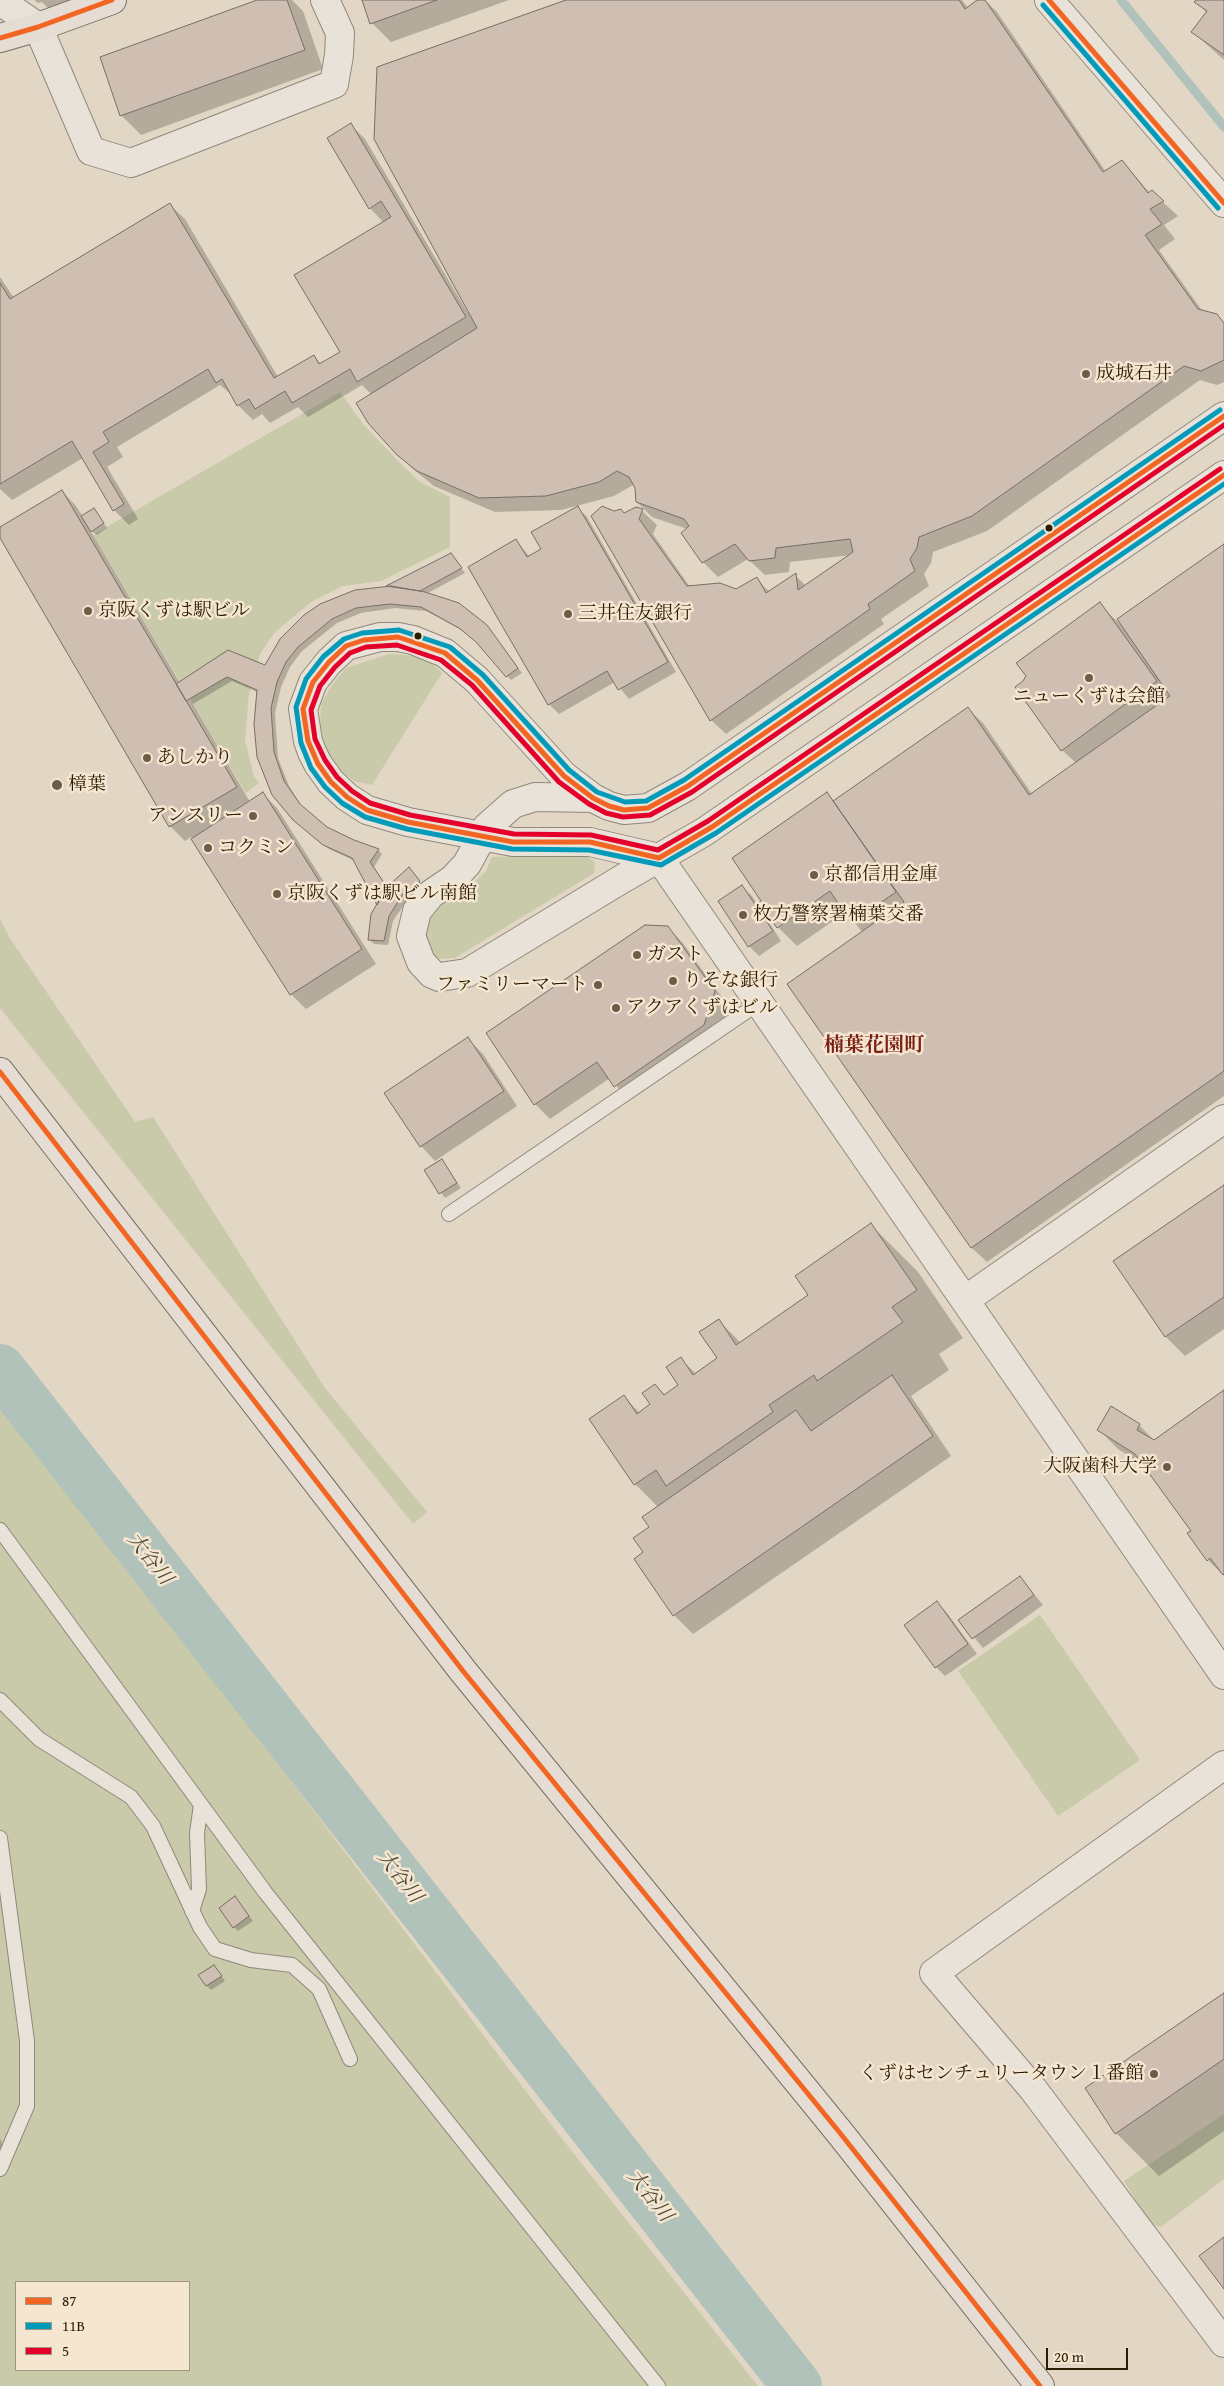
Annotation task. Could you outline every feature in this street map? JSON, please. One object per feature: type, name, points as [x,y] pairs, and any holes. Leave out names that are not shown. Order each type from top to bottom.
[{"type":"main road","points":[[0,38],[38,27],[112,0]]},
{"type":"main road","points":[[0,45],[38,27]]},
{"type":"main road","points":[[0,1072],[463,1671],[834,2125],[1040,2386]]},
{"type":"street","points":[[0,1],[38,27],[91,151],[132,163],[334,84],[339,55],[340,32],[325,0]]},
{"type":"street","points":[[1049,0],[1224,203]]},
{"type":"street","points":[[1224,416],[676,795],[648,808],[624,810],[609,806],[593,798],[564,776],[477,680],[444,653],[398,637],[364,640],[346,646],[328,662],[314,682],[303,709],[308,741],[318,764],[331,782],[347,797],[368,810],[408,822],[513,842],[590,842],[658,858],[1224,1675]]},
{"type":"street","points":[[593,798],[535,797],[513,804],[487,827],[462,869],[453,880],[431,894],[417,911],[411,936],[421,962],[432,974],[439,977],[468,973],[704,832],[1224,475]]},
{"type":"street","points":[[965,1300],[1224,1119]]},
{"type":"street","points":[[1224,1765],[934,1973],[1033,2089],[1224,2343]]},
{"type":"lane","points":[[449,1214],[759,1003]]},
{"type":"lane","points":[[0,1530],[265,1892],[658,2386]]},
{"type":"lane","points":[[0,1700],[40,1739],[131,1797],[153,1826],[200,1927],[215,1949],[252,1960],[292,1966],[319,1989],[350,2059]]},
{"type":"lane","points":[[192,1911],[200,1889],[197,1833],[201,1806]]},
{"type":"lane","points":[[0,1838],[27,2041],[27,2106],[0,2170]]},
{"type":"green space","points":[[340,392],[363,424],[420,482],[450,497],[450,547],[381,581],[343,586],[311,602],[274,633],[260,654],[249,693],[245,740],[254,777],[259,783],[246,793],[93,535]]},
{"type":"green space","points":[[389,654],[416,656],[432,663],[442,673],[372,785],[354,781],[341,771],[328,752],[320,729],[321,704],[334,682],[346,668]]},
{"type":"green space","points":[[583,854],[595,862],[594,873],[455,958],[438,959],[428,951],[422,937],[432,910],[462,894],[486,871],[492,857]]},
{"type":"green space","points":[[0,919],[9,937],[135,1122],[153,1117],[325,1388],[427,1512],[413,1524],[0,1008]]},
{"type":"green space","points":[[0,1404],[201,1662],[556,2131],[758,2386],[0,2386]]},
{"type":"green space","points":[[1040,1615],[1140,1760],[1058,1816],[958,1671]]},
{"type":"green space","points":[[1224,2114],[1224,2179],[1161,2227],[1151,2225],[1124,2181]]},
{"type":"building","points":[[257,0],[287,0],[305,50],[120,116],[100,57]]},
{"type":"building","points":[[362,0],[437,0],[370,24]]},
{"type":"building","points":[[566,0],[959,0],[965,9],[977,0],[985,0],[1103,172],[1122,160],[1148,193],[1152,190],[1164,201],[1150,209],[1162,224],[1145,235],[1198,309],[1217,314],[1224,323],[1224,360],[1201,371],[1184,366],[972,516],[919,537],[917,548],[910,559],[915,571],[868,604],[870,609],[710,721],[591,516],[602,506],[614,511],[621,509],[624,513],[636,507],[643,509],[639,519],[687,586],[720,583],[736,589],[757,577],[766,593],[796,573],[798,590],[853,552],[850,539],[776,548],[775,558],[749,561],[735,544],[702,563],[681,533],[689,526],[684,519],[636,502],[635,488],[629,477],[617,471],[599,482],[546,496],[479,498],[417,471],[397,455],[368,423],[356,403],[477,328],[374,139],[377,67]]},
{"type":"building","points":[[1196,0],[1224,0],[1224,55],[1191,32],[1207,11],[1194,2]]},
{"type":"building","points":[[351,123],[466,317],[357,382],[350,369],[292,403],[285,391],[255,409],[249,399],[237,406],[222,379],[216,383],[208,369],[103,432],[109,442],[93,452],[124,504],[113,511],[72,441],[0,484],[0,283],[10,299],[170,203],[274,378],[314,355],[319,364],[340,352],[294,275],[391,217],[381,201],[369,209],[327,138]]},
{"type":"building","name":"京阪くずは駅ビル","points":[[62,490],[237,787],[169,827],[0,538],[0,527]]},
{"type":"building","name":"三井住友銀行","points":[[578,506],[668,662],[618,690],[607,671],[548,705],[468,567],[516,539],[527,557],[541,549],[531,532]]},
{"type":"building","points":[[94,508],[104,523],[91,532],[81,516]]},
{"type":"building","points":[[1224,544],[1224,1071],[971,1248],[787,984],[904,902],[833,801],[968,707],[1029,795],[1170,696],[1117,619]]},
{"type":"building","points":[[451,553],[462,568],[420,591],[386,586]]},
{"type":"building","points":[[391,586],[425,592],[459,603],[487,625],[518,668],[506,677],[476,642],[459,628],[421,607],[390,604],[356,608],[332,619],[298,647],[286,662],[277,682],[271,708],[274,752],[284,781],[300,804],[327,827],[379,849],[370,862],[387,887],[377,905],[352,858],[323,845],[293,820],[272,795],[257,757],[254,724],[257,690],[227,677],[186,701],[176,684],[228,650],[265,665],[280,639],[304,615],[320,604],[355,590]]},
{"type":"building","name":"ニューくずは会館","points":[[1100,602],[1157,681],[1061,751],[1015,687],[1026,676],[1016,663]]},
{"type":"building","name":"京阪くずは駅ビル南館","points":[[263,792],[362,949],[290,995],[191,839]]},
{"type":"building","name":"京都信用金庫","points":[[827,792],[896,892],[851,923],[830,891],[777,928],[732,858]]},
{"type":"building","points":[[409,867],[420,881],[403,894],[389,916],[384,941],[368,940],[371,914],[387,887]]},
{"type":"building","points":[[742,885],[773,931],[748,947],[718,901]]},
{"type":"building","name":"アクアくずはビル","points":[[645,925],[668,926],[715,991],[704,1025],[614,1087],[597,1062],[534,1105],[486,1033]]},
{"type":"building","points":[[468,1037],[504,1091],[420,1147],[384,1093]]},
{"type":"building","points":[[442,1159],[457,1183],[439,1194],[424,1170]]},
{"type":"building","points":[[1224,1185],[1224,1297],[1165,1337],[1113,1261]]},
{"type":"building","points":[[871,1223],[917,1290],[892,1307],[903,1322],[817,1381],[814,1375],[769,1405],[773,1412],[666,1486],[656,1470],[634,1485],[589,1419],[624,1395],[637,1414],[650,1404],[642,1393],[655,1384],[664,1395],[678,1385],[666,1367],[681,1357],[693,1375],[717,1358],[699,1332],[719,1319],[736,1345],[808,1295],[795,1276]]},
{"type":"building","points":[[892,1375],[933,1436],[673,1616],[634,1559],[643,1552],[633,1538],[649,1527],[642,1517],[796,1410],[811,1431]]},
{"type":"building","points":[[1224,1390],[1223,1575],[1210,1558],[1207,1561],[1187,1533],[1191,1531],[1135,1454],[1097,1430],[1111,1406],[1140,1424],[1137,1430],[1154,1440]]},
{"type":"building","points":[[1020,1576],[1034,1595],[972,1639],[958,1620]]},
{"type":"building","points":[[937,1601],[968,1644],[935,1668],[904,1625]]},
{"type":"building","points":[[235,1896],[249,1916],[233,1928],[219,1908]]},
{"type":"building","points":[[214,1965],[222,1976],[206,1986],[198,1975]]},
{"type":"building","name":"くずはセンチュリータウン１番館","points":[[1224,1993],[1224,2059],[1115,2134],[1085,2088]]},
{"type":"building","points":[[1224,2237],[1224,2289],[1199,2256]]},
{"type":"waterway","points":[[1121,0],[1224,127]]},
{"type":"waterway","name":"大谷川","points":[[0,1369],[797,2386]]},
{"type":"transit line","name":"87","points":[[0,38],[38,27],[112,0]]},
{"type":"transit line","name":"87","points":[[1049,0],[1224,203]]},
{"type":"transit line","name":"11B","points":[[1043,5],[1218,208]]},
{"type":"transit line","name":"11B","points":[[1220,410],[684,780],[646,801],[625,802],[597,792],[569,770],[483,675],[450,647],[399,630],[362,633],[344,639],[323,657],[306,679],[296,707],[301,743],[311,768],[325,787],[342,803],[365,817],[407,829],[512,849],[589,850],[661,865],[716,833],[1224,484]]},
{"type":"transit line","name":"87","points":[[1224,416],[688,786],[648,808],[624,810],[609,806],[593,798],[564,776],[477,680],[445,653],[398,637],[364,640],[346,646],[329,662],[313,682],[303,709],[308,741],[318,764],[331,782],[347,797],[367,810],[408,822],[513,842],[590,842],[659,858],[712,827],[1224,475]]},
{"type":"transit line","name":"5","points":[[1220,469],[708,821],[658,850],[591,835],[514,834],[410,815],[370,803],[352,791],[337,777],[325,760],[315,739],[311,710],[320,686],[335,667],[350,653],[366,647],[397,645],[441,660],[472,685],[559,782],[589,804],[606,813],[623,817],[650,815],[692,792],[1224,425]]},
{"type":"transit line","name":"87","points":[[0,1072],[463,1671],[840,2133],[1040,2386]]},
{"type":"place","name":"成城石井","points":[[1086,374]]},
{"type":"place","name":"京阪くずは駅ビル","points":[[88,611]]},
{"type":"place","name":"三井住友銀行","points":[[568,614]]},
{"type":"place","name":"ニューくずは会館","points":[[1089,678]]},
{"type":"place","name":"あしかり","points":[[147,758]]},
{"type":"place","name":"樟葉","points":[[57,785]]},
{"type":"place","name":"アンスリー","points":[[253,816]]},
{"type":"place","name":"コクミン","points":[[208,848]]},
{"type":"place","name":"京都信用金庫","points":[[814,875]]},
{"type":"place","name":"京阪くずは駅ビル南館","points":[[277,894]]},
{"type":"place","name":"枚方警察署楠葉交番","points":[[743,915]]},
{"type":"place","name":"ガスト","points":[[637,955]]},
{"type":"place","name":"りそな銀行","points":[[673,981]]},
{"type":"place","name":"ファミリーマート","points":[[598,985]]},
{"type":"place","name":"アクアくずはビル","points":[[616,1008]]},
{"type":"place","name":"大阪歯科大学","points":[[1167,1467]]},
{"type":"place","name":"くずはセンチュリータウン１番館","points":[[1154,2074]]},
{"type":"district","name":"楠葉花園町","points":[[874,1046]]}]
